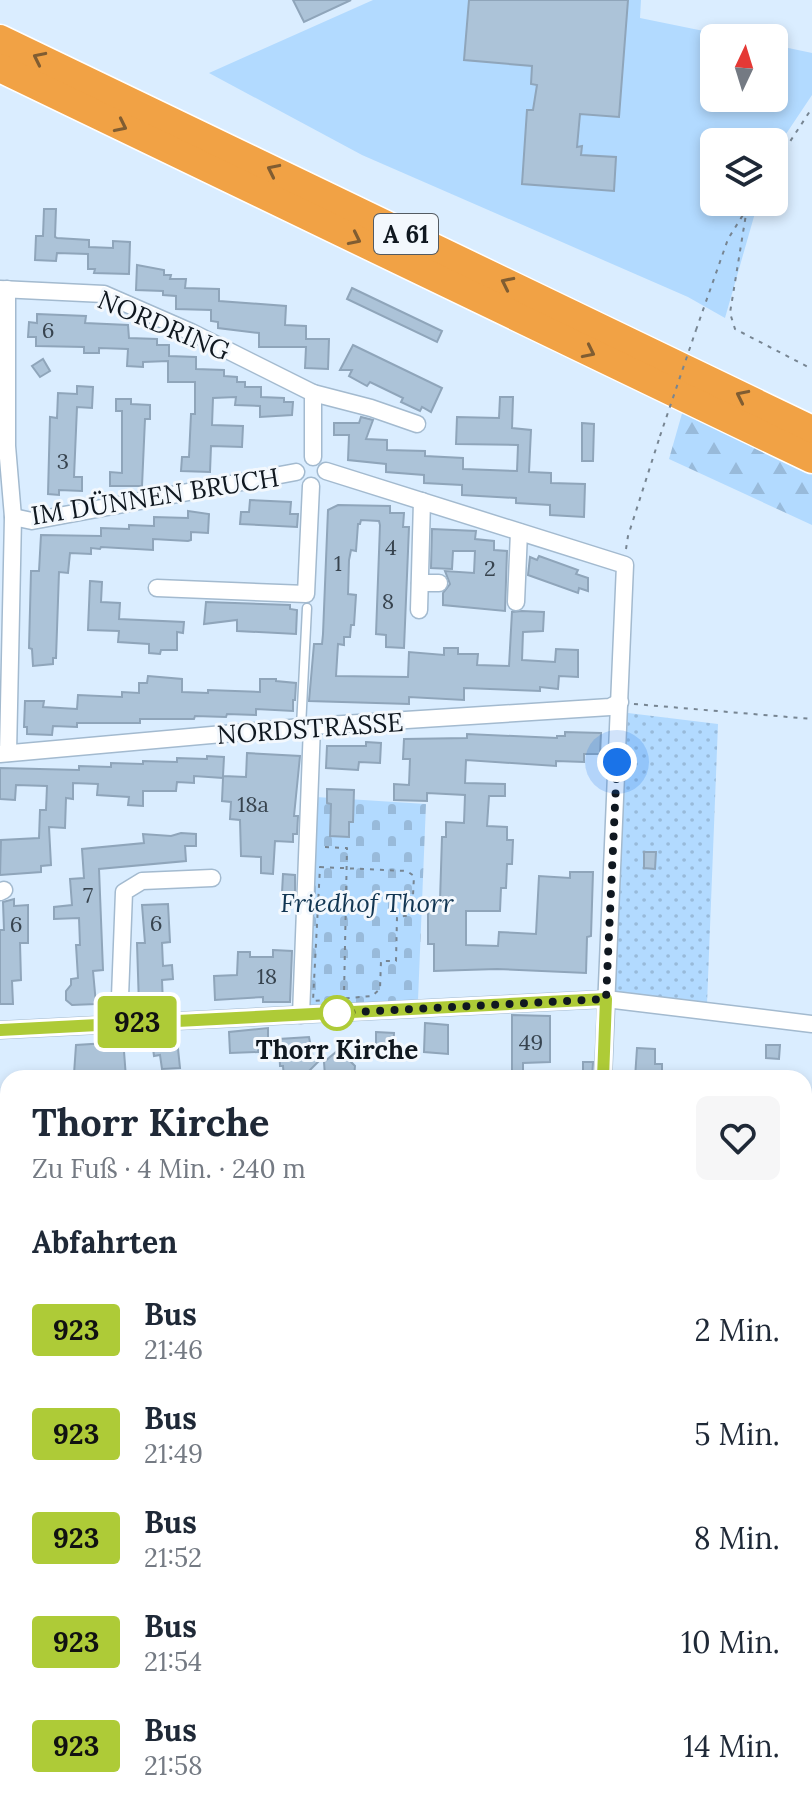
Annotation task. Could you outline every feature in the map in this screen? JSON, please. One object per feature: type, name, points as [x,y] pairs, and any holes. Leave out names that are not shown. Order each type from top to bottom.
[{"type":"highway","name":"A 61","points":[[0,39],[812,430]]},
{"type":"highway","name":"A 61","points":[[0,68],[812,459]]},
{"type":"street","name":"NORDRING","points":[[4,753],[13,517],[7,446],[4,289],[104,294],[191,332],[313,393],[417,424]]},
{"type":"street","points":[[313,393],[313,457]]},
{"type":"street","points":[[313,457],[323,462],[326,471],[321,481],[311,486],[301,482],[296,472],[300,461],[313,457]]},
{"type":"street","points":[[326,471],[625,565],[603,1070]]},
{"type":"street","name":"IM DÜNNEN BRUCH","points":[[13,517],[32,521],[296,472]]},
{"type":"street","points":[[157,588],[306,594],[311,486]]},
{"type":"street","points":[[419,610],[422,501]]},
{"type":"street","points":[[516,602],[519,532]]},
{"type":"street","points":[[420,583],[439,583]]},
{"type":"street","name":"NORDSTRASSE","points":[[4,753],[306,727],[610,707],[620,702]]},
{"type":"street","points":[[301,1015],[308,847],[306,727]]},
{"type":"street","points":[[119,1023],[124,892],[142,881],[212,878]]},
{"type":"street","points":[[0,1030],[301,1015],[345,1006],[606,999],[812,1024]]},
{"type":"lane","points":[[306,727],[307,608]]},
{"type":"path","points":[[788,145],[812,108]]},
{"type":"path","points":[[625,565],[628,536],[660,436],[728,239],[742,216]]},
{"type":"path","points":[[746,216],[730,313],[735,329],[812,369]]},
{"type":"path","points":[[620,702],[812,719]]},
{"type":"path","points":[[308,847],[347,848],[345,1006],[377,994],[381,961],[396,961],[397,917],[412,915],[414,876],[407,871],[347,868]]},
{"type":"green space","points":[[373,0],[641,0],[640,18],[700,30],[700,112],[788,112],[788,48],[812,53],[812,95],[788,131],[788,128],[700,128],[700,216],[754,216],[725,318],[688,297],[362,155],[209,73]]},
{"type":"green space","points":[[683,410],[812,470],[812,525],[669,459]]},
{"type":"green space","points":[[628,713],[718,724],[707,1004],[618,994],[614,991]]},
{"type":"green space","name":"Friedhof Thorr","points":[[316,797],[426,804],[418,1000],[307,1007]]},
{"type":"building","points":[[293,0],[351,0],[304,22]]},
{"type":"building","points":[[469,0],[628,0],[619,117],[580,114],[577,147],[582,146],[581,155],[616,157],[614,191],[522,184],[527,110],[533,110],[537,85],[531,84],[532,66],[464,60]]},
{"type":"building","points":[[44,209],[56,209],[57,238],[89,240],[89,247],[113,248],[113,241],[130,242],[129,274],[94,273],[95,269],[88,269],[88,254],[57,253],[56,261],[35,260],[36,236],[43,236]]},
{"type":"building","points":[[137,265],[164,270],[164,275],[171,275],[170,279],[186,279],[185,288],[219,289],[219,301],[286,306],[285,325],[306,326],[306,339],[329,339],[328,369],[305,368],[306,347],[259,347],[259,333],[218,328],[218,322],[211,321],[211,310],[176,309],[176,296],[163,295],[163,291],[136,290]]},
{"type":"building","points":[[352,288],[442,331],[437,342],[347,299]]},
{"type":"building","points":[[37,314],[86,316],[85,323],[128,325],[129,338],[157,339],[157,345],[169,345],[169,356],[196,357],[196,369],[224,370],[224,376],[237,377],[237,382],[245,382],[245,387],[261,387],[261,397],[284,398],[284,402],[293,402],[292,415],[260,417],[260,406],[235,405],[236,397],[213,398],[212,425],[243,426],[242,447],[211,446],[210,472],[181,471],[182,457],[189,457],[191,414],[195,414],[195,382],[168,382],[168,361],[143,362],[143,367],[127,366],[128,349],[99,348],[99,353],[84,353],[84,347],[36,346],[36,337],[28,337],[29,322],[37,323]]},
{"type":"building","points":[[353,345],[442,388],[431,412],[422,407],[420,411],[401,402],[403,398],[370,382],[367,386],[349,376],[352,370],[340,370]]},
{"type":"building","points":[[43,359],[50,371],[40,377],[32,366]]},
{"type":"building","points":[[77,386],[93,387],[92,408],[77,407],[74,477],[82,477],[82,491],[59,490],[59,495],[48,494],[50,417],[57,418],[58,393],[77,394]]},
{"type":"building","points":[[500,397],[513,397],[512,428],[531,430],[529,472],[551,473],[551,483],[585,484],[584,517],[550,515],[550,505],[516,503],[516,498],[462,495],[462,485],[424,483],[424,475],[386,472],[386,464],[348,460],[349,435],[334,435],[334,423],[359,423],[361,417],[373,420],[366,439],[387,440],[387,450],[425,451],[425,456],[463,458],[463,469],[517,471],[518,445],[456,444],[457,417],[499,418]]},
{"type":"building","points":[[116,399],[131,399],[131,404],[150,405],[150,419],[145,419],[142,486],[110,486],[110,472],[122,473],[122,411],[116,411]]},
{"type":"building","points":[[582,423],[594,424],[593,461],[582,461]]},
{"type":"building","points":[[250,500],[291,502],[290,514],[298,514],[297,527],[240,524],[241,512],[249,512]]},
{"type":"building","points":[[338,505],[390,506],[390,513],[404,513],[403,527],[409,527],[404,648],[386,647],[386,635],[376,634],[380,525],[379,521],[361,520],[356,551],[351,550],[349,560],[348,594],[356,595],[354,625],[351,625],[350,637],[344,637],[344,645],[338,644],[336,676],[408,677],[409,652],[444,655],[444,648],[458,648],[458,654],[478,654],[477,665],[509,666],[512,612],[522,611],[544,612],[543,631],[523,632],[522,660],[555,662],[556,649],[578,650],[578,677],[559,676],[558,689],[540,687],[540,691],[464,688],[464,700],[409,697],[409,704],[309,701],[314,644],[322,644],[323,634],[328,510]]},
{"type":"building","points":[[188,511],[209,514],[208,533],[191,532],[191,540],[188,541],[153,539],[153,550],[101,547],[91,548],[91,554],[70,553],[68,573],[59,572],[56,658],[53,658],[53,664],[33,666],[32,649],[29,648],[31,571],[39,571],[41,535],[101,536],[101,528],[154,526],[154,517],[188,518]]},
{"type":"building","points":[[432,529],[476,531],[475,539],[494,541],[494,550],[507,551],[505,611],[443,605],[443,593],[450,584],[445,571],[474,573],[475,551],[453,551],[452,569],[431,568]]},
{"type":"building","points":[[539,556],[578,570],[576,574],[588,578],[588,591],[579,588],[578,593],[528,575],[530,557],[537,560]]},
{"type":"building","points":[[90,581],[102,582],[101,602],[120,603],[119,619],[184,622],[183,633],[177,632],[177,650],[149,653],[149,644],[118,642],[119,631],[88,630]]},
{"type":"building","points":[[206,602],[290,605],[290,609],[297,610],[296,634],[237,631],[237,620],[204,624]]},
{"type":"building","points":[[148,676],[182,679],[182,692],[260,692],[260,679],[296,683],[293,711],[256,709],[256,715],[140,719],[140,723],[77,723],[77,727],[53,726],[52,735],[27,734],[27,727],[24,727],[25,701],[44,701],[43,707],[77,709],[78,695],[122,697],[122,692],[139,693],[139,683],[147,683]]},
{"type":"building","points":[[565,732],[601,733],[600,754],[584,754],[584,762],[556,761],[556,766],[466,760],[465,783],[505,784],[505,796],[489,796],[487,826],[507,827],[507,840],[513,840],[512,864],[507,864],[506,888],[501,888],[500,911],[466,911],[466,945],[498,946],[499,932],[536,934],[539,876],[570,878],[570,872],[593,872],[591,936],[587,937],[586,973],[497,969],[434,971],[434,944],[428,944],[428,910],[433,910],[433,901],[440,901],[442,837],[446,837],[446,822],[464,823],[465,795],[427,793],[427,801],[394,800],[394,784],[409,785],[410,759],[403,759],[404,739],[467,738],[467,734],[557,738],[565,736]]},
{"type":"building","points":[[366,742],[381,743],[380,763],[359,762],[358,770],[326,768],[327,746],[366,746]]},
{"type":"building","points":[[247,753],[300,756],[294,816],[298,816],[297,834],[293,834],[293,842],[275,841],[273,874],[261,873],[261,857],[241,856],[240,820],[230,819],[231,802],[222,801],[223,778],[194,776],[194,783],[177,782],[176,791],[143,791],[143,806],[128,805],[129,797],[97,795],[98,784],[73,783],[73,799],[66,798],[65,828],[49,827],[51,865],[41,866],[41,872],[0,875],[1,840],[39,838],[40,810],[46,810],[47,786],[16,785],[15,800],[0,799],[0,768],[79,770],[79,766],[177,762],[177,758],[207,759],[207,756],[224,757],[223,776],[246,777]]},
{"type":"building","points":[[327,789],[354,790],[349,837],[330,836],[331,804],[327,803]]},
{"type":"building","points":[[143,834],[171,836],[196,834],[196,846],[185,846],[186,861],[99,869],[103,970],[93,971],[96,1004],[72,1005],[66,1000],[66,991],[71,979],[78,978],[76,945],[80,945],[79,918],[54,919],[54,907],[72,905],[70,879],[84,878],[82,849],[144,843]]},
{"type":"building","points":[[644,852],[656,852],[655,869],[644,868]]},
{"type":"building","points":[[283,874],[295,875],[295,893],[282,893]]},
{"type":"building","points":[[14,899],[14,906],[28,905],[28,943],[20,943],[21,980],[12,981],[13,1004],[0,1004],[3,902]]},
{"type":"building","points":[[168,904],[170,942],[162,943],[163,966],[172,965],[173,979],[162,980],[163,1004],[139,1006],[137,943],[145,943],[142,905]]},
{"type":"building","points":[[273,950],[292,951],[290,1002],[263,1002],[263,997],[215,1000],[214,976],[237,975],[238,952],[250,952],[250,957],[273,957]]},
{"type":"building","points":[[512,1015],[550,1016],[550,1062],[523,1063],[523,1070],[512,1070]]},
{"type":"building","points":[[425,1023],[448,1025],[448,1054],[424,1052]]},
{"type":"building","points":[[268,1028],[268,1047],[258,1048],[258,1052],[230,1053],[229,1032]]},
{"type":"building","points":[[376,1032],[394,1033],[393,1054],[376,1051]]},
{"type":"building","points":[[309,1037],[313,1058],[321,1059],[310,1070],[283,1070],[280,1066],[279,1039]]},
{"type":"building","points":[[123,1038],[125,1070],[74,1070],[76,1045],[107,1043],[106,1039]]},
{"type":"building","points":[[177,1039],[180,1068],[162,1069],[160,1055],[154,1056],[152,1041]]},
{"type":"building","points":[[766,1045],[780,1045],[779,1059],[766,1058]]},
{"type":"building","points":[[637,1048],[655,1049],[655,1064],[662,1064],[662,1070],[636,1070]]},
{"type":"building","points":[[336,1052],[341,1058],[343,1054],[355,1066],[355,1070],[325,1070],[324,1062]]},
{"type":"building","points":[[583,1062],[593,1062],[592,1070],[583,1070]]},
{"type":"bus line","name":"923","points":[[0,1030],[606,999],[603,1070]]},
{"type":"place","name":"Thorr Kirche","points":[[337,1013]]},
{"type":"route","points":[[337,1013],[606,999],[617,762]]}]
